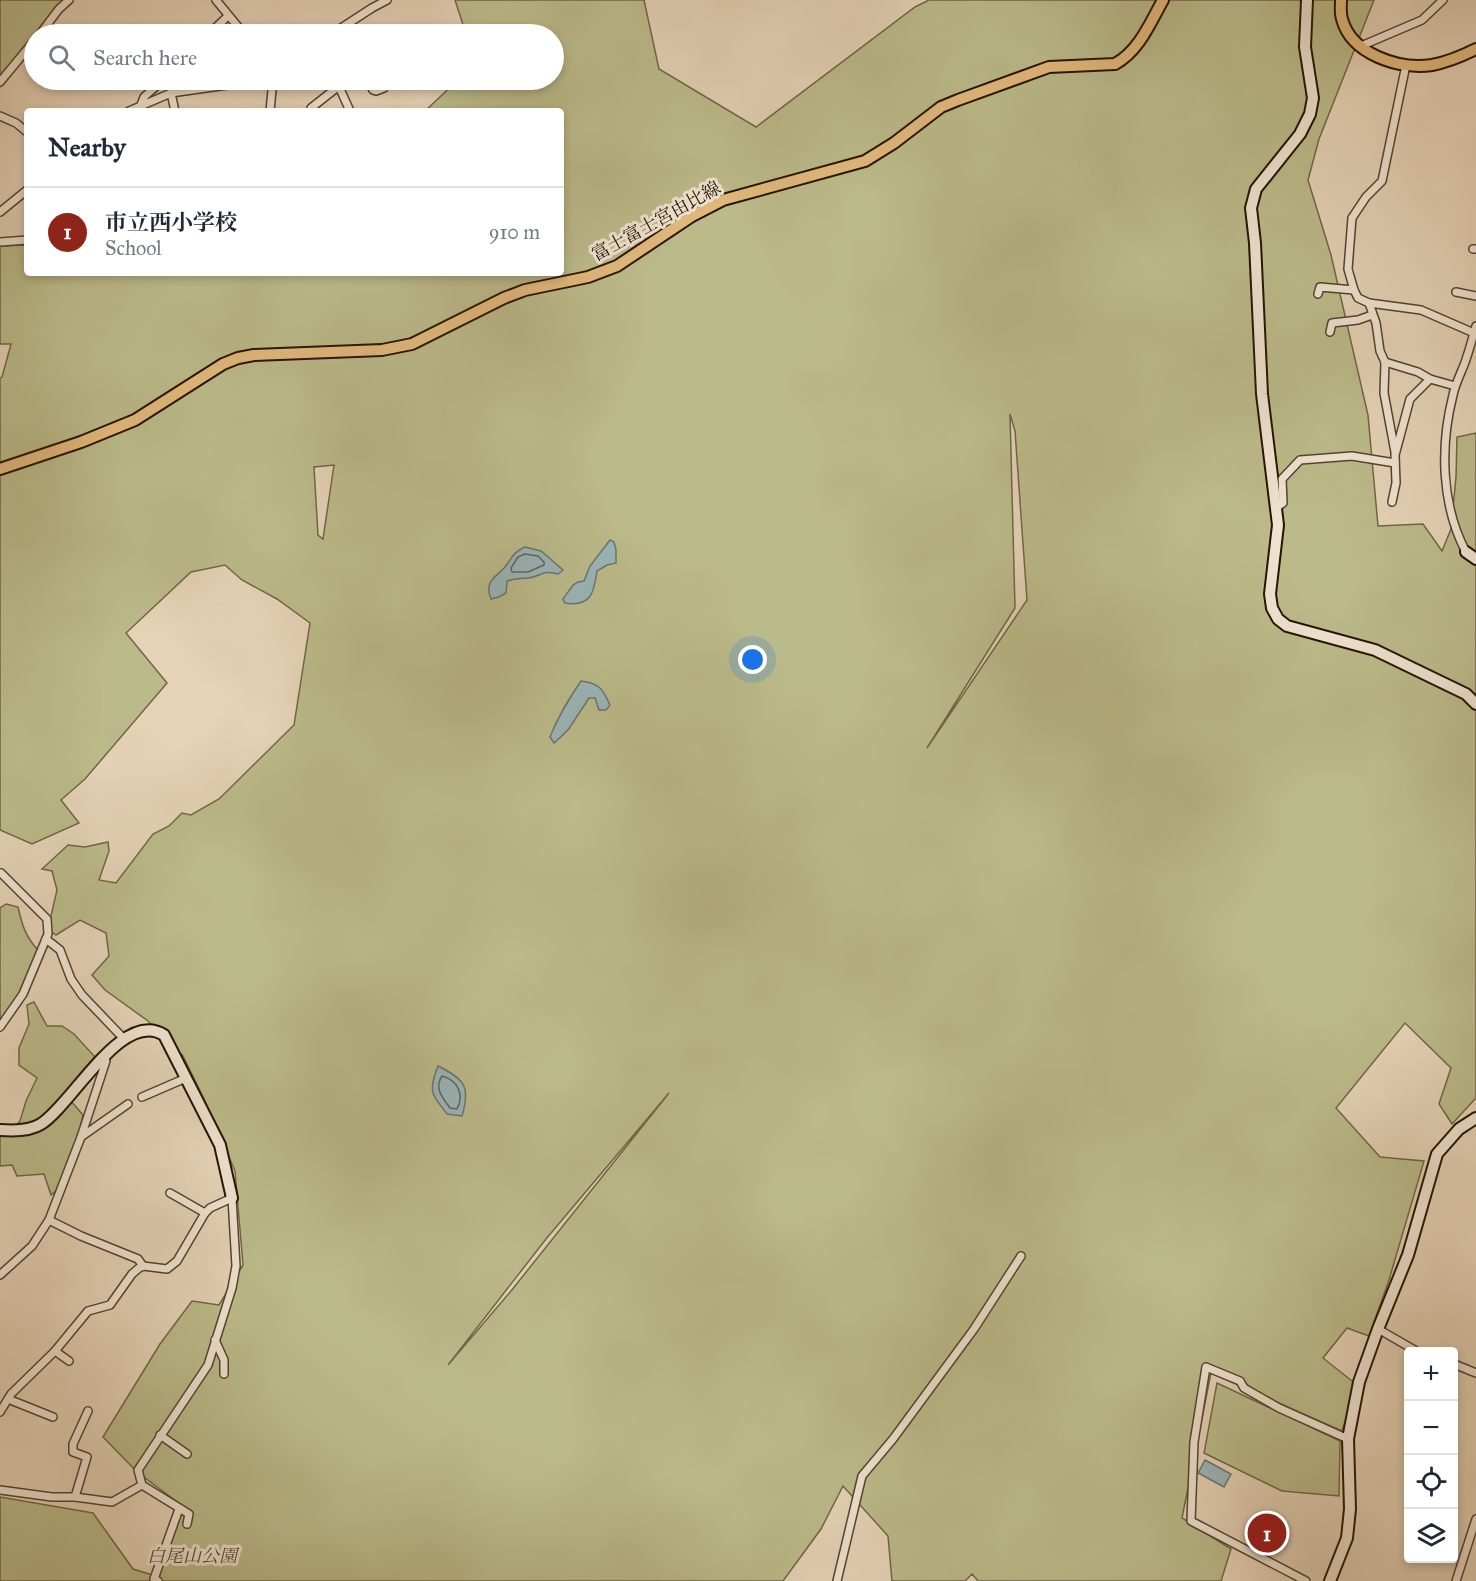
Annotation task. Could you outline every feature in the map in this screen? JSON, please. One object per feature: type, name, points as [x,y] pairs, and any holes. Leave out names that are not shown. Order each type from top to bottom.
[{"type":"main road","name":"富士富士宮由比線","points":[[0,469],[81,442],[135,420],[223,364],[238,358],[254,355],[382,350],[412,344],[525,290],[588,277],[617,266],[692,216],[723,200],[865,161],[894,143],[941,107],[958,100],[1035,71],[1115,64],[1125,59],[1133,50],[1163,0]]},
{"type":"main road","points":[[1341,0],[1342,18],[1351,37],[1361,46],[1384,59],[1406,65],[1438,63],[1476,49]]},
{"type":"street","points":[[48,24],[69,0]]},
{"type":"street","points":[[216,0],[235,24]]},
{"type":"street","points":[[350,24],[387,0]]},
{"type":"street","points":[[1307,0],[1305,47],[1312,98],[1310,114],[1300,134],[1256,189],[1251,208],[1255,243],[1262,394],[1278,525],[1270,594],[1272,608],[1278,619],[1287,626],[1375,650],[1466,694],[1476,704]]},
{"type":"street","points":[[1361,46],[1422,20],[1443,0]]},
{"type":"street","points":[[219,24],[228,16]]},
{"type":"street","points":[[0,82],[24,53]]},
{"type":"street","points":[[1406,65],[1382,181],[1366,197],[1352,218],[1348,269],[1358,298],[1369,303],[1421,310],[1474,336],[1452,396],[1444,474],[1457,532],[1466,552],[1476,559]]},
{"type":"street","points":[[141,105],[144,97],[152,90]]},
{"type":"street","points":[[135,108],[171,93],[192,90]]},
{"type":"street","points":[[270,108],[272,90]]},
{"type":"street","points":[[311,108],[330,90]]},
{"type":"street","points":[[340,90],[349,108]]},
{"type":"street","points":[[171,93],[174,108]]},
{"type":"street","points":[[0,116],[24,130]]},
{"type":"street","points":[[0,212],[24,192]]},
{"type":"street","points":[[0,242],[24,240]]},
{"type":"street","points":[[1318,294],[1320,287],[1354,290]]},
{"type":"street","points":[[1456,292],[1476,296]]},
{"type":"street","points":[[1369,303],[1376,323],[1380,351],[1385,362],[1384,393],[1395,459],[1396,483],[1392,502]]},
{"type":"street","points":[[1330,332],[1332,323],[1358,320],[1372,315]]},
{"type":"street","points":[[1385,362],[1418,372],[1430,380],[1455,386]]},
{"type":"street","points":[[1395,459],[1410,399],[1430,380]]},
{"type":"street","points":[[1276,508],[1282,503],[1281,479],[1300,460],[1352,456],[1395,459]]},
{"type":"street","points":[[0,1027],[23,994],[48,934],[47,920],[1,873]]},
{"type":"street","points":[[46,939],[60,950],[71,979],[82,995],[124,1039]]},
{"type":"street","points":[[0,1130],[18,1130],[39,1126],[58,1111],[112,1047],[124,1039],[149,1029],[164,1035],[220,1145],[232,1198],[237,1266],[232,1288],[208,1365],[138,1470],[142,1485],[189,1514],[187,1524]]},
{"type":"street","points":[[0,1275],[32,1246],[49,1220],[81,1137],[106,1061],[104,1056]]},
{"type":"street","points":[[142,1097],[186,1078]]},
{"type":"street","points":[[81,1137],[128,1104]]},
{"type":"street","points":[[1330,1581],[1347,1538],[1350,1509],[1348,1439],[1359,1382],[1408,1255],[1437,1154],[1460,1129],[1476,1118]]},
{"type":"street","points":[[170,1193],[205,1213]]},
{"type":"street","points":[[0,1412],[11,1394],[55,1351],[88,1311],[110,1305],[132,1274],[143,1266],[167,1269],[177,1261],[205,1213],[210,1208],[232,1198]]},
{"type":"street","points":[[49,1220],[81,1236],[138,1259],[143,1266]]},
{"type":"street","points":[[837,1581],[862,1476],[893,1439],[974,1329],[1021,1256]]},
{"type":"street","points":[[1378,1329],[1409,1347]]},
{"type":"street","points":[[215,1340],[224,1360],[225,1374]]},
{"type":"street","points":[[55,1351],[69,1361]]},
{"type":"street","points":[[1458,1366],[1476,1373]]},
{"type":"street","points":[[1306,1581],[1191,1521],[1194,1442],[1206,1367],[1240,1381],[1244,1388],[1279,1408],[1348,1439]]},
{"type":"street","points":[[8,1399],[53,1417]]},
{"type":"street","points":[[75,1497],[87,1457],[73,1452],[73,1444],[88,1411]]},
{"type":"street","points":[[160,1436],[187,1454]]},
{"type":"street","points":[[0,1490],[112,1502],[142,1485]]},
{"type":"street","points":[[158,1581],[154,1580],[179,1509]]},
{"type":"street","points":[[1456,1581],[1476,1519]]},
{"type":"green space","points":[[0,0],[64,0],[46,24],[24,24],[24,55],[0,87]]},
{"type":"green space","name":"白尾山公園","points":[[455,0],[644,0],[659,69],[756,127],[915,7],[929,0],[1374,0],[1319,139],[1308,180],[1331,255],[1368,415],[1378,526],[1423,524],[1442,551],[1451,529],[1457,437],[1476,433],[1476,1098],[1452,1124],[1439,1104],[1451,1068],[1405,1023],[1336,1108],[1380,1157],[1424,1161],[1389,1280],[1369,1336],[1347,1328],[1323,1358],[1357,1385],[1342,1431],[1211,1373],[1182,1518],[1231,1549],[1221,1581],[978,1581],[972,1574],[965,1581],[892,1581],[888,1536],[843,1486],[821,1529],[783,1581],[0,1581],[0,1497],[93,1513],[133,1569],[156,1576],[184,1507],[137,1472],[103,1437],[160,1344],[192,1301],[219,1305],[243,1265],[235,1171],[183,1056],[148,1021],[105,990],[92,975],[109,956],[106,933],[80,920],[56,935],[48,929],[57,890],[52,871],[42,869],[68,845],[85,847],[108,842],[109,851],[99,880],[116,883],[153,834],[169,826],[182,813],[191,815],[219,799],[294,725],[310,623],[277,599],[242,580],[225,565],[191,572],[126,633],[167,683],[85,779],[61,800],[79,823],[32,844],[0,830],[0,378],[11,344],[0,344],[0,246],[24,245],[24,276],[564,276],[564,108],[428,108],[447,90],[564,90],[564,24],[463,24]],"holes":[[[1010,414],[1015,431],[1027,600],[927,748],[1015,608]],[[334,465],[323,539],[318,535],[314,467]],[[669,1093],[511,1291],[448,1365],[546,1239]]]},
{"type":"green space","points":[[6,904],[18,907],[25,931],[39,951],[18,997],[0,1022],[0,908]]},
{"type":"green space","points":[[34,1002],[47,1026],[62,1026],[74,1034],[95,1057],[70,1100],[83,1115],[78,1137],[58,1189],[51,1195],[44,1174],[17,1176],[12,1165],[0,1166],[0,1134],[8,1135],[20,1121],[37,1078],[19,1065],[19,1048],[29,1024],[27,1005]]},
{"type":"green space","points":[[1217,1383],[1340,1441],[1339,1496],[1282,1491],[1204,1453]]},
{"type":"water","points":[[610,540],[614,542],[616,563],[597,571],[590,597],[581,603],[565,603],[563,599],[573,585],[584,581],[590,566]]},
{"type":"water","points":[[525,547],[541,551],[563,570],[558,574],[545,573],[507,581],[506,593],[491,599],[489,588],[492,580],[515,553]]},
{"type":"water","points":[[581,681],[592,683],[600,688],[610,705],[606,710],[599,710],[595,698],[589,698],[568,730],[554,743],[550,737],[553,729]]},
{"type":"water","points":[[438,1066],[454,1075],[463,1085],[466,1097],[462,1116],[447,1114],[434,1096],[432,1087]]},
{"type":"water","points":[[1205,1460],[1231,1474],[1224,1487],[1198,1473]]},
{"type":"place","name":"市立西小学校","points":[[1267,1533]]}]
